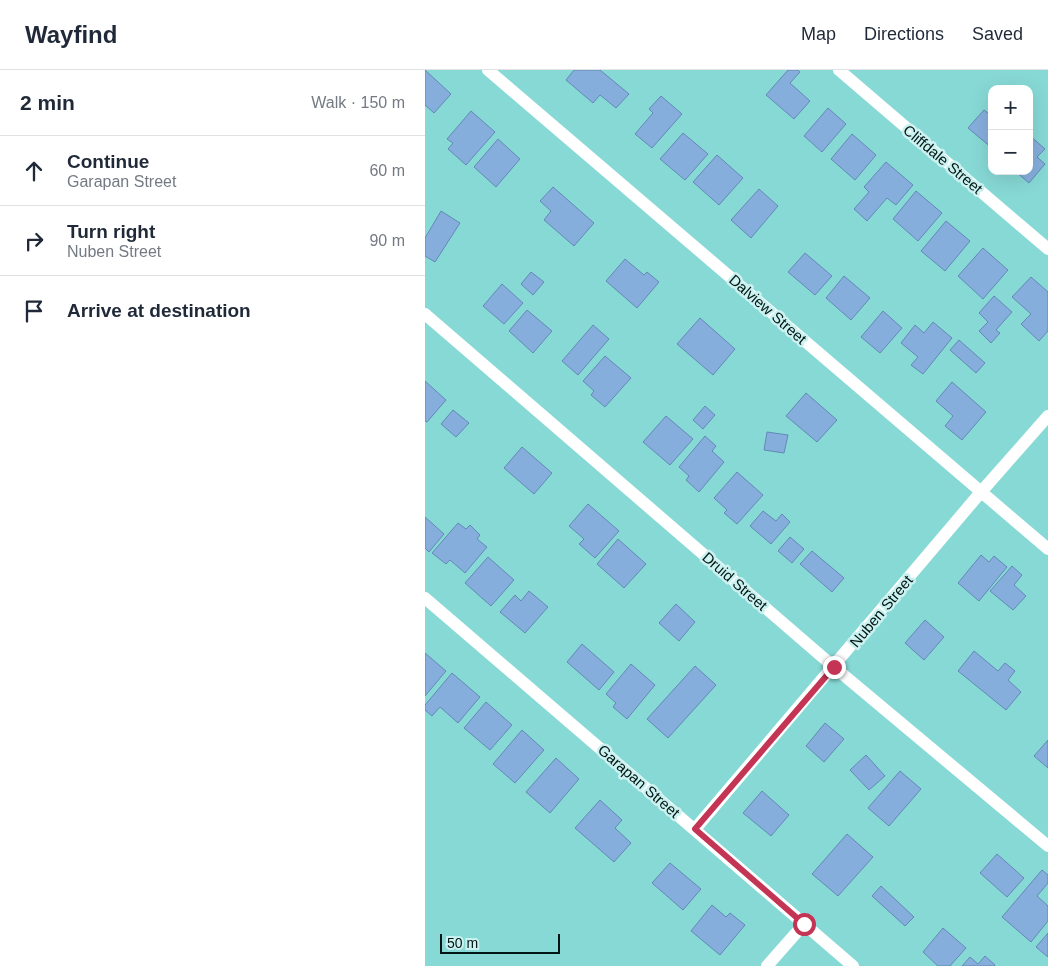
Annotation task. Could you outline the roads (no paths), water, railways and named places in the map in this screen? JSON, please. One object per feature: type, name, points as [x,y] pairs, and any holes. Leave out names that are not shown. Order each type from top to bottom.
[{"type":"street","name":"Dalview Street","points":[[488,70],[1048,549]]},
{"type":"street","name":"Cliffdale Street","points":[[839,70],[1048,249]]},
{"type":"street","name":"Druid Street","points":[[425,314],[834,667],[1048,846]]},
{"type":"street","name":"Nuben Street","points":[[695,829],[981,492],[1048,416]]},
{"type":"street","name":"Garapan Street","points":[[425,598],[853,966]]},
{"type":"street","points":[[767,966],[804,924]]}]
